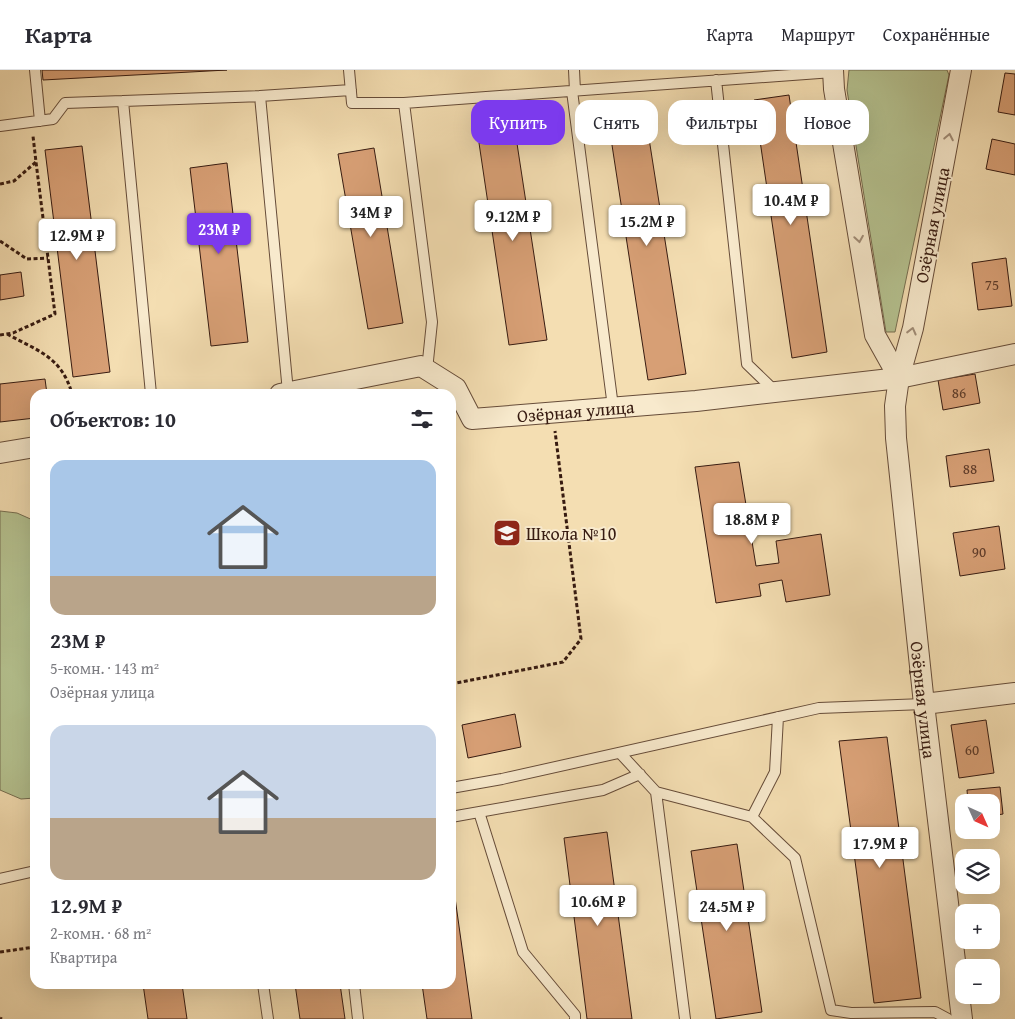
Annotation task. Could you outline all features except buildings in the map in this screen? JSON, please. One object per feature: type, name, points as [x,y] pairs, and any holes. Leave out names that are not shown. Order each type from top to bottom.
[{"type":"street","name":"Озёрная улица","points":[[961,70],[913,328],[899,378],[895,406],[896,438],[924,704],[962,1019]]},
{"type":"street","points":[[833,71],[834,89],[875,335],[899,378]]},
{"type":"street","name":"Озёрная улица","points":[[427,370],[456,388],[472,419],[775,392],[899,378],[1015,354]]},
{"type":"street","points":[[304,389],[421,366],[427,370]]},
{"type":"street","points":[[0,452],[30,448]]},
{"type":"street","points":[[924,704],[1015,693]]},
{"type":"lane","points":[[35,70],[36,121]]},
{"type":"lane","points":[[349,70],[352,103],[404,103],[833,71]]},
{"type":"lane","points":[[574,70],[574,91],[612,407]]},
{"type":"lane","points":[[716,80],[747,364],[775,392]]},
{"type":"lane","points":[[0,126],[53,119],[65,103],[260,96],[351,90]]},
{"type":"lane","points":[[260,96],[284,389]]},
{"type":"lane","points":[[123,102],[150,389]]},
{"type":"lane","points":[[404,103],[432,322],[427,370]]},
{"type":"lane","points":[[456,787],[620,753],[819,708],[924,704]]},
{"type":"lane","points":[[752,817],[776,772],[778,717]]},
{"type":"lane","points":[[620,753],[656,792],[752,817],[795,858],[831,1010]]},
{"type":"lane","points":[[456,816],[603,790],[640,774]]},
{"type":"lane","points":[[656,792],[685,1019]]},
{"type":"lane","points":[[479,812],[524,952],[574,1015],[575,1019]]},
{"type":"lane","points":[[0,878],[30,872]]},
{"type":"lane","points":[[264,989],[268,1019]]},
{"type":"lane","points":[[355,989],[358,1019]]},
{"type":"lane","points":[[824,1019],[831,1010]]},
{"type":"lane","points":[[831,1010],[851,1014],[935,1012],[948,1019]]},
{"type":"path","points":[[0,334],[6,334],[55,314],[36,162],[36,121]]},
{"type":"path","points":[[0,184],[14,181],[36,162]]},
{"type":"path","points":[[0,241],[27,259],[48,258]]},
{"type":"path","points":[[6,334],[56,361],[68,378],[71,389]]},
{"type":"path","points":[[456,683],[563,662],[581,639],[552,412]]},
{"type":"path","points":[[0,952],[30,948]]},
{"type":"green space","points":[[849,70],[947,70],[949,75],[895,332],[886,332],[856,145],[869,145],[869,100],[849,100],[847,90]]},
{"type":"green space","points":[[0,511],[17,513],[30,519],[30,798],[21,799],[0,790]]},
{"type":"place","name":"Школа №10","points":[[507,533]]}]
